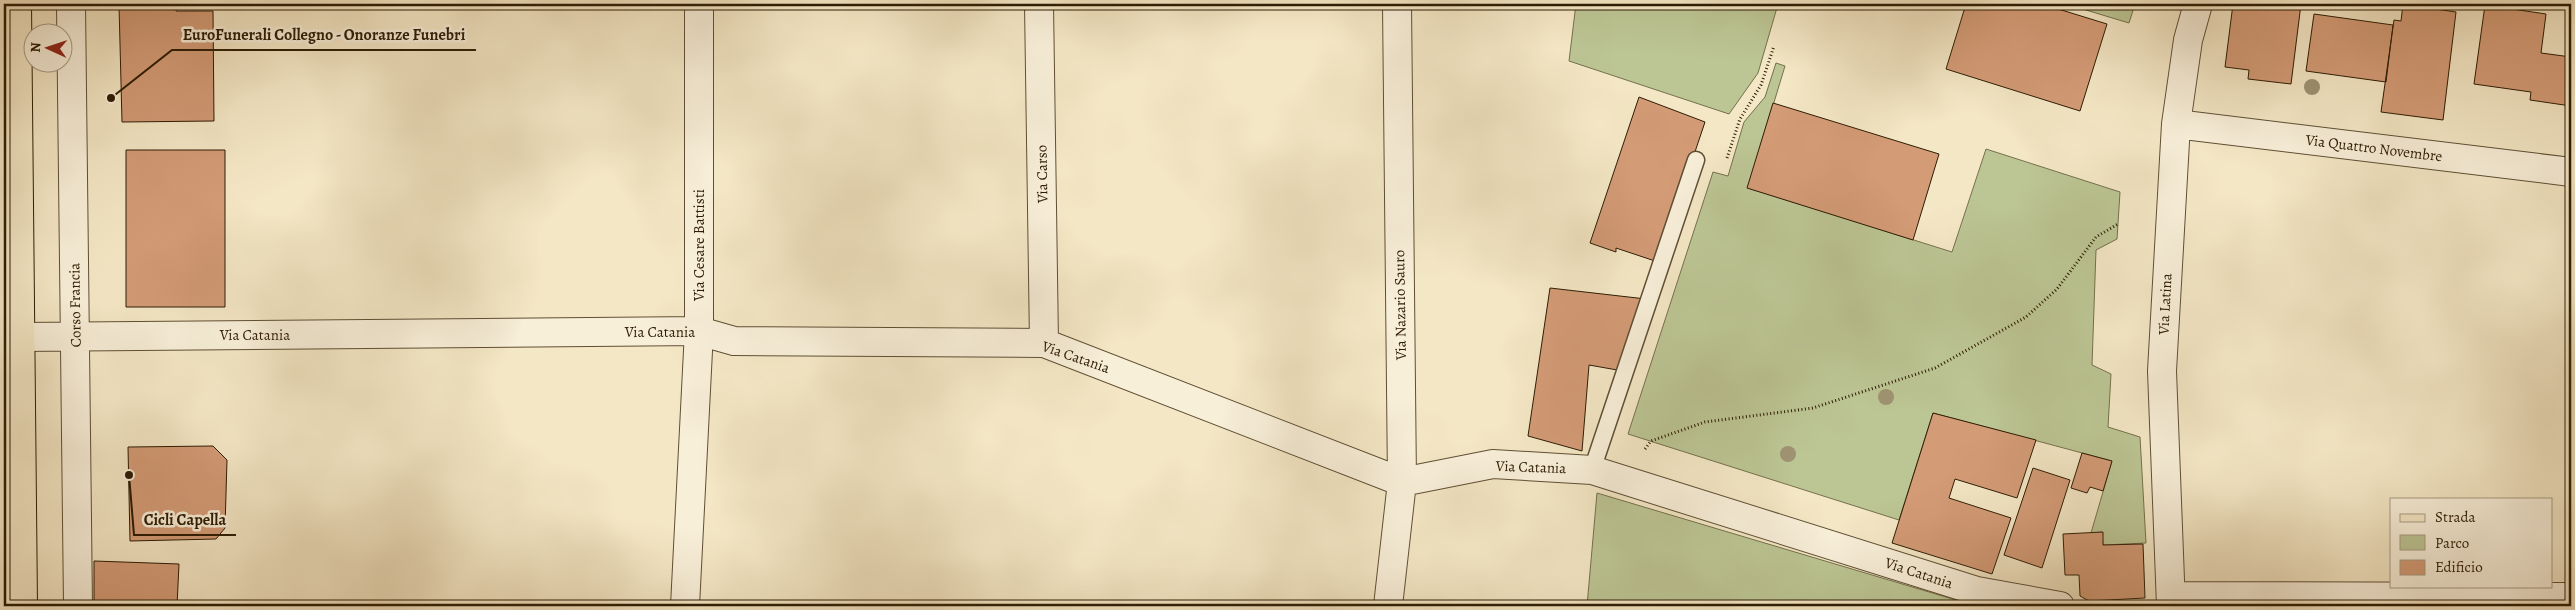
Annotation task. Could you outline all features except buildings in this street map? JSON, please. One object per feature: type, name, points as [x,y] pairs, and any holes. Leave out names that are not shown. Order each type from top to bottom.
[{"type":"main road","points":[[17,4],[23,606]]},
{"type":"street","name":"Corso Francia","points":[[72,4],[78,606]]},
{"type":"street","name":"Via Cesare Battisti","points":[[685,606],[699,331],[699,4]]},
{"type":"street","name":"Via Carso","points":[[1039,4],[1044,343]]},
{"type":"street","name":"Via Nazario Sauro","points":[[1388,606],[1402,482],[1397,4]]},
{"type":"street","name":"Via Latina","points":[[2171,601],[2162,371],[2176,124],[2188,40],[2198,4]]},
{"type":"street","name":"Via Quattro Novembre","points":[[2176,124],[2571,172]]},
{"type":"street","name":"Via Catania","points":[[20,337],[699,331],[734,341],[1044,343],[1402,482],[1493,464],[1592,470],[1977,592],[2060,606]]},
{"type":"street","points":[[2171,601],[2571,597]]},
{"type":"lane","points":[[1592,470],[1696,160]]},
{"type":"path","points":[[1696,160],[1726,162],[1740,119],[1761,85],[1774,46]]},
{"type":"path","points":[[1622,479],[1651,441],[1705,422],[1813,408],[1935,368],[2026,317],[2057,289],[2096,237],[2118,224]]},
{"type":"green space","points":[[1576,4],[1778,4],[1758,73],[1729,114],[1569,61]]},
{"type":"green space","points":[[2066,4],[2135,4],[2129,23]]},
{"type":"green space","points":[[1776,63],[1785,66],[1748,188],[1952,252],[1986,149],[2120,192],[2117,239],[2096,250],[2092,365],[2111,374],[2108,427],[2140,437],[2146,543],[2103,545],[2102,532],[2091,533],[2112,461],[1933,413],[1899,520],[1628,434],[1713,172],[1728,176],[1744,122],[1765,97]]},
{"type":"green space","points":[[1597,493],[1966,603],[1965,606],[1587,606]]},
{"type":"place","name":"EuroFunerali Collegno - Onoranze Funebri","points":[[111,98]]},
{"type":"place","name":"Cicli Capella","points":[[129,475]]}]
